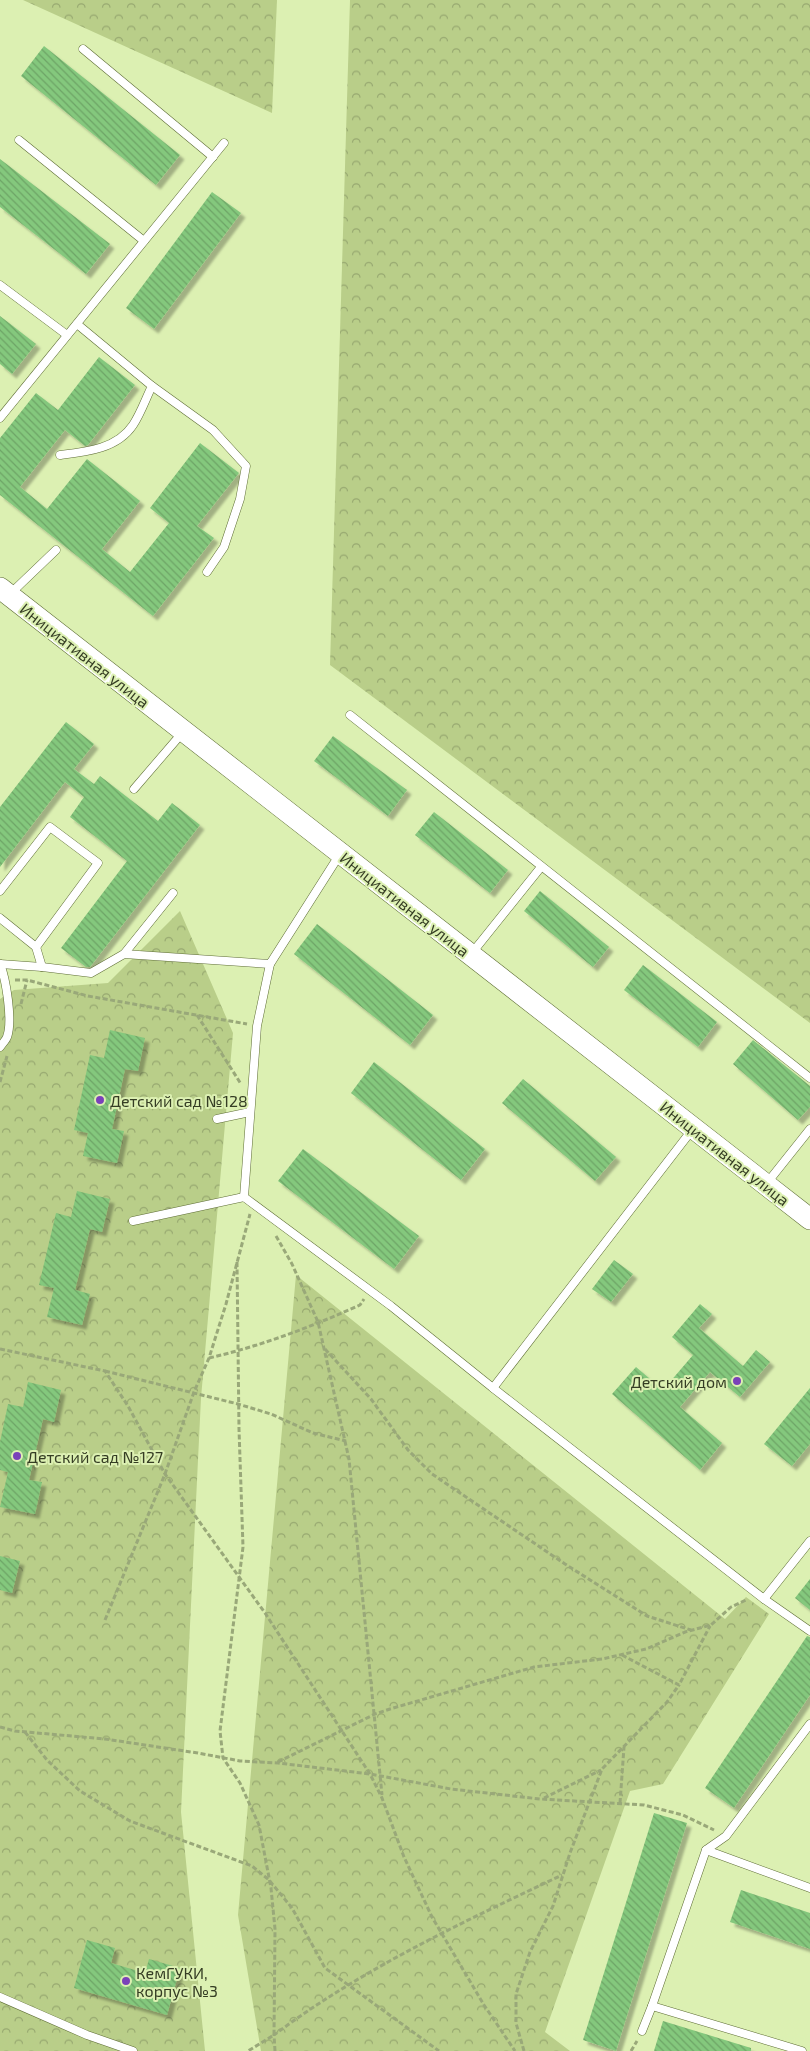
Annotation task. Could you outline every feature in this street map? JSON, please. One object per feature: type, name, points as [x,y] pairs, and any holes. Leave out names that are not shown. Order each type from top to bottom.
[{"type":"main road","name":"Инициативная улица","points":[[4,592],[810,1219]]},
{"type":"lane","points":[[83,49],[213,156]]},
{"type":"lane","points":[[18,140],[144,241]]},
{"type":"lane","points":[[0,418],[224,143]]},
{"type":"lane","points":[[0,285],[68,335]]},
{"type":"lane","points":[[77,324],[152,386],[212,430],[246,466],[240,499],[224,548],[207,572]]},
{"type":"lane","points":[[60,455],[93,451],[114,442],[133,426],[152,386]]},
{"type":"lane","points":[[4,592],[56,550]]},
{"type":"lane","points":[[350,715],[810,1078]]},
{"type":"lane","points":[[134,789],[184,732]]},
{"type":"lane","points":[[0,891],[50,827],[98,863],[36,947]]},
{"type":"lane","points":[[244,1197],[257,1026],[270,964],[340,854]]},
{"type":"lane","points":[[470,955],[541,867]]},
{"type":"lane","points":[[0,1047],[7,1036],[8,1015],[6,979],[0,964],[42,966],[91,973],[124,954],[173,893]]},
{"type":"lane","points":[[0,918],[36,947],[42,966]]},
{"type":"lane","points":[[124,954],[270,964]]},
{"type":"lane","points":[[217,1119],[250,1112]]},
{"type":"lane","points":[[493,1388],[693,1128]]},
{"type":"lane","points":[[765,1184],[810,1129]]},
{"type":"lane","points":[[244,1197],[369,1290],[761,1597],[810,1631]]},
{"type":"lane","points":[[133,1221],[244,1197]]},
{"type":"lane","points":[[761,1597],[810,1541]]},
{"type":"lane","points":[[642,2031],[706,1850],[726,1836],[810,1724]]},
{"type":"lane","points":[[706,1850],[810,1888]]},
{"type":"lane","points":[[0,1997],[87,2035],[133,2051]]},
{"type":"lane","points":[[652,2006],[802,2051]]},
{"type":"path","points":[[27,980],[88,996],[257,1026]]},
{"type":"path","points":[[196,1015],[250,1099]]},
{"type":"path","points":[[106,1620],[165,1474],[194,1392],[209,1358],[253,1204]]},
{"type":"path","points":[[263,1211],[292,1264],[318,1322],[346,1441],[382,1798]]},
{"type":"path","points":[[237,1262],[238,1404],[244,1547],[238,1577],[220,1731],[223,1758],[240,1783],[258,1825],[269,1880],[275,1929],[275,2051]]},
{"type":"path","points":[[209,1358],[238,1352],[360,1305],[369,1290]]},
{"type":"path","points":[[0,1349],[194,1392],[271,1414],[313,1433],[346,1441]]},
{"type":"path","points":[[325,1349],[370,1399],[408,1450],[432,1474],[565,1564],[647,1616],[692,1630]]},
{"type":"path","points":[[105,1371],[128,1406],[165,1474],[265,1613],[370,1774],[382,1798],[404,1857],[432,1917],[484,2005],[515,2051]]},
{"type":"path","points":[[542,1799],[602,1769],[667,1702],[679,1686],[711,1625],[731,1607],[761,1597]]},
{"type":"path","points":[[278,1763],[375,1714],[534,1667],[602,1659],[646,1649],[692,1630],[711,1625]]},
{"type":"path","points":[[622,1655],[679,1686]]},
{"type":"path","points":[[0,1727],[24,1732],[105,1739],[265,1764],[278,1763],[370,1774],[451,1789],[542,1799],[644,1805],[683,1815],[726,1836]]},
{"type":"path","points":[[24,1732],[47,1760],[80,1791],[130,1820],[252,1866],[269,1880],[292,1908],[325,1968],[439,2051]]},
{"type":"path","points":[[620,1803],[624,1747]]},
{"type":"path","points":[[524,2051],[516,2023],[516,1994],[530,1952],[553,1906],[602,1769]]},
{"type":"path","points":[[248,2051],[298,2017],[441,1933],[563,1874]]},
{"type":"green space","points":[[23,0],[277,0],[272,113]]},
{"type":"green space","points":[[350,0],[810,0],[810,1023],[330,665]]},
{"type":"green space","points":[[180,911],[233,1033],[201,1398],[181,1812],[205,2051],[0,2051],[0,999],[14,990],[108,983]]},
{"type":"green space","points":[[296,1275],[725,1619],[746,1597],[769,1614],[663,1784],[630,1791],[545,2032],[570,2051],[261,2051],[238,1915]]},
{"type":"building","points":[[44,46],[180,155],[156,185],[21,76]]},
{"type":"building","points":[[0,159],[110,244],[86,274],[0,207]]},
{"type":"building","points":[[212,192],[241,213],[154,329],[126,308]]},
{"type":"building","points":[[0,316],[36,344],[12,374],[0,364]]},
{"type":"building","points":[[99,357],[135,385],[88,445],[85,446],[65,430],[20,487],[47,509],[87,459],[140,501],[102,549],[130,572],[169,523],[150,508],[200,443],[239,473],[197,526],[214,538],[153,616],[0,495],[0,438],[36,393],[58,410]]},
{"type":"building","points":[[66,722],[94,744],[74,769],[94,784],[100,776],[158,821],[172,803],[200,825],[90,967],[86,967],[61,948],[127,861],[70,817],[84,797],[65,782],[0,867],[0,807]]},
{"type":"building","points":[[333,736],[407,790],[388,816],[314,761]]},
{"type":"building","points":[[434,812],[508,870],[490,893],[415,835]]},
{"type":"building","points":[[540,891],[609,947],[593,967],[524,911]]},
{"type":"building","points":[[317,924],[433,1015],[410,1045],[294,954]]},
{"type":"building","points":[[643,965],[717,1022],[698,1047],[624,990]]},
{"type":"building","name":"Детский сад №128","points":[[110,1030],[145,1038],[138,1071],[125,1069],[112,1129],[124,1131],[117,1163],[83,1156],[88,1133],[74,1130],[90,1055],[104,1058]]},
{"type":"building","points":[[753,1040],[810,1086],[810,1107],[798,1120],[733,1064]]},
{"type":"building","points":[[374,1062],[485,1149],[461,1180],[351,1093]]},
{"type":"building","points":[[523,1079],[616,1157],[595,1181],[502,1103]]},
{"type":"building","points":[[303,1149],[419,1236],[394,1269],[278,1181]]},
{"type":"building","points":[[77,1191],[110,1199],[102,1232],[90,1229],[75,1290],[90,1294],[82,1325],[47,1317],[54,1288],[39,1285],[56,1213],[71,1217]]},
{"type":"building","points":[[614,1260],[633,1274],[611,1302],[592,1289]]},
{"type":"building","name":"Детский дом","points":[[700,1304],[712,1314],[699,1328],[743,1366],[756,1350],[770,1362],[740,1397],[710,1372],[680,1407],[722,1443],[700,1470],[612,1394],[636,1367],[663,1390],[693,1355],[672,1337]]},
{"type":"building","name":"Детский сад №127","points":[[28,1382],[61,1390],[54,1422],[43,1419],[29,1480],[42,1482],[35,1514],[0,1507],[8,1472],[0,1470],[0,1442],[8,1404],[23,1407]]},
{"type":"building","points":[[810,1388],[810,1444],[792,1466],[764,1444]]},
{"type":"building","points":[[0,1556],[20,1561],[12,1593],[0,1590]]},
{"type":"building","points":[[810,1579],[810,1610],[795,1598]]},
{"type":"building","points":[[807,1636],[810,1637],[810,1695],[734,1808],[705,1788]]},
{"type":"building","points":[[654,1813],[687,1823],[616,2051],[583,2040]]},
{"type":"building","points":[[741,1890],[810,1913],[810,1949],[730,1922]]},
{"type":"building","name":"КемГУКИ, корпус №3","points":[[87,1940],[115,1948],[111,1963],[145,1973],[149,1959],[180,1968],[167,2015],[74,1988]]},
{"type":"building","points":[[663,2021],[751,2048],[751,2051],[654,2051]]},
{"type":"place","name":"Детский сад №128","points":[[100,1100]]},
{"type":"place","name":"Детский дом","points":[[737,1381]]},
{"type":"place","name":"Детский сад №127","points":[[17,1456]]},
{"type":"place","name":"КемГУКИ, корпус №3","points":[[126,1981]]}]
